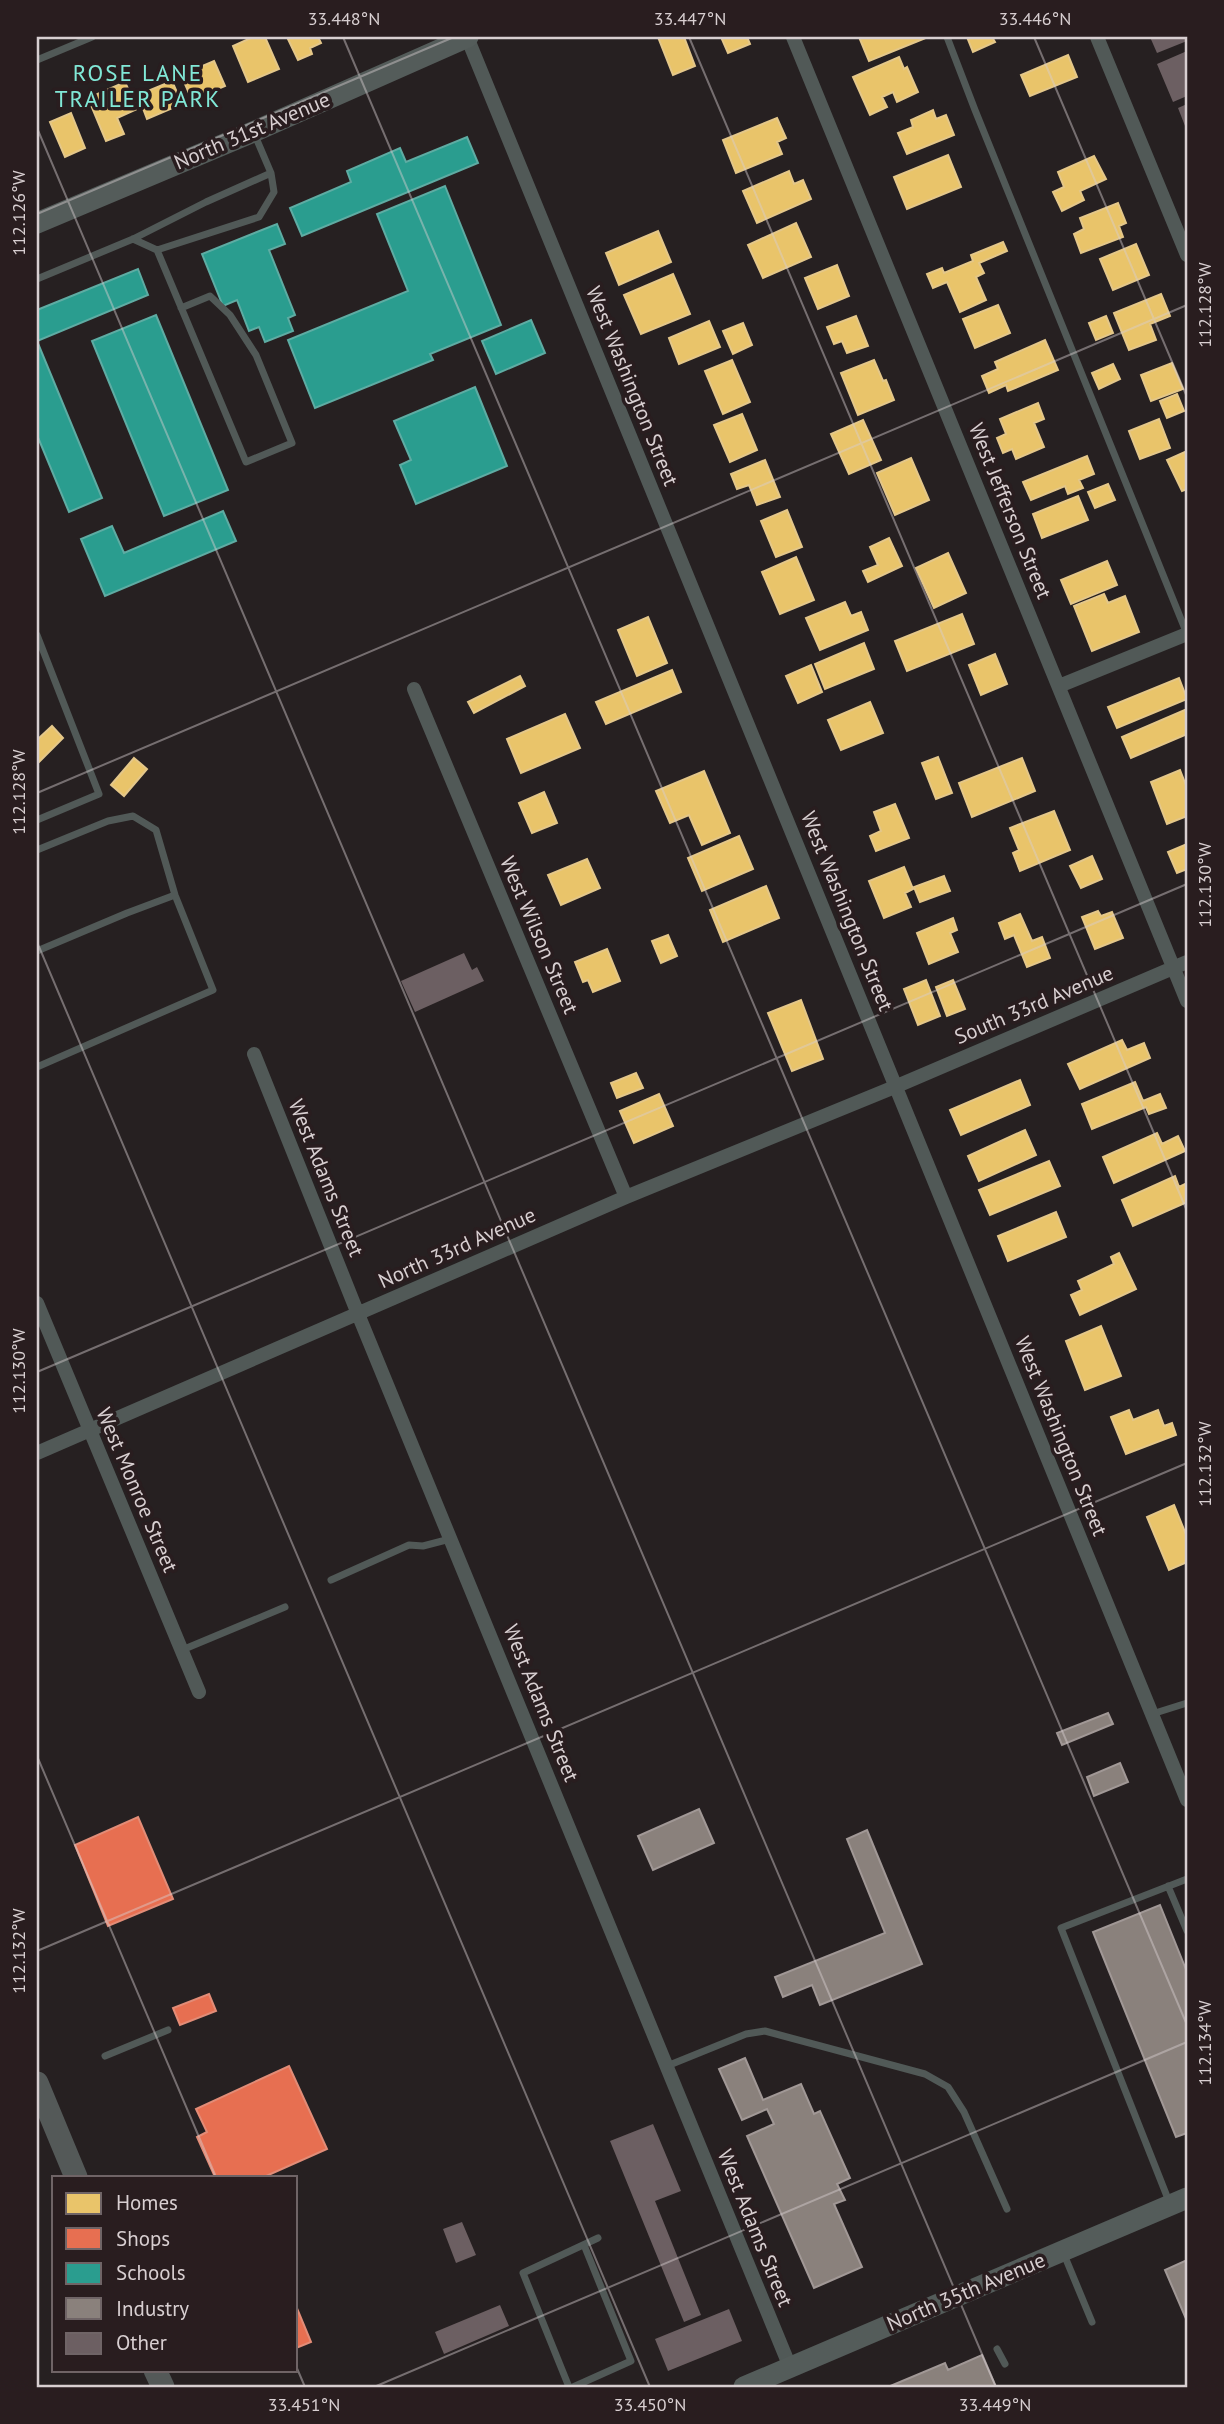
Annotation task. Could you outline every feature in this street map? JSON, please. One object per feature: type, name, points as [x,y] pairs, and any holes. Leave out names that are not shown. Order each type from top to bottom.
[{"type":"main road","points":[[37,2083],[76,2176]]},
{"type":"street","name":"North 31st Avenue","points":[[37,223],[253,132],[467,37]]},
{"type":"street","name":"West Washington Street","points":[[467,37],[1187,1800]]},
{"type":"street","name":"West Jefferson Street","points":[[793,37],[1059,686],[1181,965],[1187,1001]]},
{"type":"street","points":[[1097,37],[1187,255]]},
{"type":"street","points":[[1059,686],[1187,634]]},
{"type":"street","name":"West Wilson Street","points":[[414,689],[626,1197]]},
{"type":"street","name":"South 33rd Avenue","points":[[897,1086],[1181,965]]},
{"type":"street","name":"West Adams Street","points":[[254,1054],[790,2367]]},
{"type":"street","name":"North 33rd Avenue","points":[[37,1453],[626,1197],[897,1086]]},
{"type":"street","name":"West Monroe Street","points":[[37,1303],[199,1692]]},
{"type":"street","name":"North 35th Avenue","points":[[744,2387],[1179,2202]]},
{"type":"lane","points":[[37,60],[92,37]]},
{"type":"lane","points":[[947,37],[1187,634]]},
{"type":"lane","points":[[133,239],[157,250],[258,217],[274,192],[271,173],[253,132]]},
{"type":"lane","points":[[37,279],[133,239],[271,173]]},
{"type":"lane","points":[[157,250],[181,308],[246,462],[292,443],[256,355],[230,315],[211,296],[181,308]]},
{"type":"lane","points":[[37,635],[99,794],[37,820]]},
{"type":"lane","points":[[37,850],[108,821],[133,816],[156,830],[175,895],[213,990],[37,1067]]},
{"type":"lane","points":[[37,951],[175,895]]},
{"type":"lane","points":[[331,1580],[409,1545],[423,1546],[451,1538]]},
{"type":"lane","points":[[181,1651],[285,1607]]},
{"type":"lane","points":[[1152,1714],[1187,1703]]},
{"type":"lane","points":[[1179,2202],[1061,1928],[1187,1879]]},
{"type":"lane","points":[[1168,1886],[1187,1931]]},
{"type":"lane","points":[[105,2056],[168,2030]]},
{"type":"lane","points":[[666,2067],[746,2034],[765,2031],[925,2074],[947,2087],[964,2112],[1007,2209]]},
{"type":"lane","points":[[584,2245],[631,2361],[571,2387],[523,2273],[598,2238]]},
{"type":"lane","points":[[1063,2251],[1092,2322]]},
{"type":"lane","points":[[998,2349],[1005,2364]]},
{"type":"building: Homes","points":[[253,37],[265,37],[279,69],[248,82],[233,46]]},
{"type":"building: Homes","points":[[287,37],[318,37],[321,43],[310,48],[312,54],[298,60]]},
{"type":"building: Homes","points":[[658,37],[684,37],[695,66],[673,75]]},
{"type":"building: Homes","points":[[721,37],[747,37],[750,44],[728,53]]},
{"type":"building: Homes","points":[[859,37],[928,37],[869,61]]},
{"type":"building: Homes","points":[[967,37],[992,37],[995,42],[973,52]]},
{"type":"building: Homes","points":[[1068,55],[1077,77],[1030,96],[1021,75]]},
{"type":"building: Homes","points":[[899,57],[904,69],[907,67],[918,92],[897,102],[893,92],[882,97],[887,107],[870,115],[853,77]]},
{"type":"building: Homes","points":[[214,61],[225,86],[192,100],[181,75]]},
{"type":"building: Homes","points":[[172,81],[182,104],[147,119],[138,95]]},
{"type":"building: Homes","points":[[125,82],[137,109],[117,118],[124,134],[106,141],[88,98]]},
{"type":"building: Homes","points":[[933,110],[936,119],[946,115],[954,135],[907,154],[898,133],[913,127],[911,120]]},
{"type":"building: Homes","points":[[71,113],[85,148],[65,157],[50,122]]},
{"type":"building: Homes","points":[[777,118],[786,138],[777,142],[782,154],[736,173],[723,140]]},
{"type":"building: Homes","points":[[948,155],[961,187],[907,209],[894,177]]},
{"type":"building: Homes","points":[[1094,156],[1106,179],[1080,191],[1084,200],[1062,211],[1053,192],[1064,187],[1058,172]]},
{"type":"building: Homes","points":[[789,171],[794,184],[803,180],[811,199],[757,223],[743,191]]},
{"type":"building: Homes","points":[[1118,203],[1126,223],[1119,226],[1123,237],[1081,253],[1074,234],[1084,229],[1080,218]]},
{"type":"building: Homes","points":[[796,223],[811,257],[763,278],[748,245]]},
{"type":"building: Homes","points":[[658,231],[671,262],[619,285],[606,253]]},
{"type":"building: Homes","points":[[1003,242],[1007,251],[979,263],[984,273],[976,277],[986,300],[960,312],[947,282],[933,288],[927,274],[942,268],[944,273],[973,261],[971,255]]},
{"type":"building: Homes","points":[[1136,244],[1149,275],[1113,290],[1100,259]]},
{"type":"building: Homes","points":[[837,265],[849,296],[818,309],[805,278]]},
{"type":"building: Homes","points":[[673,274],[690,314],[641,334],[624,295]]},
{"type":"building: Homes","points":[[1161,294],[1170,316],[1150,324],[1156,340],[1129,350],[1114,313]]},
{"type":"building: Homes","points":[[998,305],[1010,333],[975,348],[963,319]]},
{"type":"building: Homes","points":[[856,316],[868,346],[847,353],[842,341],[834,344],[827,327]]},
{"type":"building: Homes","points":[[1106,316],[1113,333],[1096,340],[1089,323]]},
{"type":"building: Homes","points":[[709,321],[720,347],[679,364],[669,338]]},
{"type":"building: Homes","points":[[743,323],[752,345],[733,354],[723,331]]},
{"type":"building: Homes","points":[[1045,340],[1058,370],[1008,391],[1006,385],[989,393],[982,376],[998,369],[995,362]]},
{"type":"building: Homes","points":[[732,360],[750,402],[723,414],[705,371]]},
{"type":"building: Homes","points":[[874,360],[894,400],[858,415],[841,373]]},
{"type":"building: Homes","points":[[1172,363],[1183,389],[1151,401],[1141,375]]},
{"type":"building: Homes","points":[[1113,364],[1120,379],[1099,389],[1092,373]]},
{"type":"building: Homes","points":[[1177,394],[1184,411],[1167,418],[1160,401]]},
{"type":"building: Homes","points":[[1038,403],[1044,419],[1034,423],[1044,447],[1016,459],[1012,449],[1003,453],[997,438],[1006,434],[1000,419]]},
{"type":"building: Homes","points":[[742,414],[757,450],[730,462],[714,425]]},
{"type":"building: Homes","points":[[1159,419],[1170,448],[1140,459],[1129,431]]},
{"type":"building: Homes","points":[[863,420],[881,460],[849,474],[831,434]]},
{"type":"building: Homes","points":[[1187,451],[1187,489],[1182,491],[1167,460]]},
{"type":"building: Homes","points":[[1087,456],[1094,474],[1079,480],[1083,488],[1068,494],[1065,486],[1031,500],[1023,482]]},
{"type":"building: Homes","points":[[911,458],[929,500],[895,515],[877,473]]},
{"type":"building: Homes","points":[[765,460],[780,497],[757,505],[749,485],[737,489],[731,474]]},
{"type":"building: Homes","points":[[1108,484],[1115,500],[1095,508],[1088,492]]},
{"type":"building: Homes","points":[[1078,496],[1088,520],[1042,538],[1033,514]]},
{"type":"building: Homes","points":[[787,510],[802,547],[776,557],[761,521]]},
{"type":"building: Homes","points":[[889,538],[902,566],[868,582],[863,571],[878,565],[870,547]]},
{"type":"building: Homes","points":[[948,553],[966,593],[934,608],[916,568]]},
{"type":"building: Homes","points":[[796,557],[814,600],[780,614],[762,572]]},
{"type":"building: Homes","points":[[1107,561],[1117,585],[1071,604],[1061,580]]},
{"type":"building: Homes","points":[[1104,594],[1108,603],[1125,596],[1139,632],[1092,651],[1074,606]]},
{"type":"building: Homes","points":[[845,602],[851,616],[861,612],[868,630],[820,650],[806,618]]},
{"type":"building: Homes","points":[[962,614],[974,644],[907,671],[895,641]]},
{"type":"building: Homes","points":[[648,617],[667,663],[637,676],[618,630]]},
{"type":"building: Homes","points":[[864,643],[874,669],[825,689],[815,664]]},
{"type":"building: Homes","points":[[995,654],[1007,684],[981,695],[969,665]]},
{"type":"building: Homes","points":[[811,665],[822,692],[798,703],[786,676]]},
{"type":"building: Homes","points":[[672,670],[681,692],[606,724],[596,702]]},
{"type":"building: Homes","points":[[520,676],[525,686],[474,713],[468,702]]},
{"type":"building: Homes","points":[[1179,678],[1187,699],[1117,728],[1108,707]]},
{"type":"building: Homes","points":[[870,702],[883,733],[841,750],[828,720]]},
{"type":"building: Homes","points":[[1187,709],[1187,734],[1131,758],[1122,737]]},
{"type":"building: Homes","points":[[565,714],[580,748],[521,773],[507,739]]},
{"type":"building: Homes","points":[[52,726],[63,738],[38,763],[37,740]]},
{"type":"building: Homes","points":[[938,757],[952,793],[936,799],[922,763]]},
{"type":"building: Homes","points":[[134,758],[147,769],[124,796],[111,785]]},
{"type":"building: Homes","points":[[1022,758],[1035,791],[972,817],[959,783]]},
{"type":"building: Homes","points":[[1180,770],[1187,788],[1187,816],[1167,824],[1151,782]]},
{"type":"building: Homes","points":[[704,771],[730,833],[702,845],[689,815],[670,823],[656,791]]},
{"type":"building: Homes","points":[[544,792],[557,823],[532,833],[519,803]]},
{"type":"building: Homes","points":[[895,804],[909,838],[876,851],[870,836],[881,831],[874,812]]},
{"type":"building: Homes","points":[[1054,811],[1070,850],[1020,871],[1013,853],[1019,850],[1010,828]]},
{"type":"building: Homes","points":[[739,836],[753,869],[702,891],[688,858]]},
{"type":"building: Homes","points":[[1187,844],[1187,869],[1177,873],[1168,852]]},
{"type":"building: Homes","points":[[1092,856],[1102,879],[1081,888],[1070,866]]},
{"type":"building: Homes","points":[[587,859],[600,888],[561,905],[548,875]]},
{"type":"building: Homes","points":[[904,867],[913,889],[905,893],[911,907],[884,918],[869,881]]},
{"type":"building: Homes","points":[[944,876],[950,891],[920,902],[914,887]]},
{"type":"building: Homes","points":[[766,886],[779,918],[723,942],[710,910]]},
{"type":"building: Homes","points":[[1098,911],[1101,916],[1112,912],[1123,938],[1095,949],[1082,917]]},
{"type":"building: Homes","points":[[1020,914],[1032,941],[1042,937],[1050,958],[1027,967],[1014,935],[1005,939],[999,923]]},
{"type":"building: Homes","points":[[953,918],[957,930],[950,933],[958,952],[929,964],[917,933]]},
{"type":"building: Homes","points":[[668,935],[677,956],[661,963],[652,941]]},
{"type":"building: Homes","points":[[607,949],[620,981],[593,992],[588,980],[583,982],[575,962]]},
{"type":"building: Homes","points":[[926,980],[940,1016],[918,1025],[904,989]]},
{"type":"building: Homes","points":[[953,980],[965,1009],[947,1016],[936,987]]},
{"type":"building: Homes","points":[[801,1000],[823,1059],[792,1071],[768,1013]]},
{"type":"building: Homes","points":[[1122,1040],[1127,1050],[1144,1043],[1150,1058],[1080,1089],[1068,1064]]},
{"type":"building: Homes","points":[[636,1073],[643,1088],[617,1098],[611,1083]]},
{"type":"building: Homes","points":[[1020,1080],[1030,1105],[961,1135],[950,1110]]},
{"type":"building: Homes","points":[[1135,1082],[1143,1101],[1160,1094],[1166,1108],[1149,1114],[1146,1107],[1092,1129],[1082,1104]]},
{"type":"building: Homes","points":[[659,1094],[673,1126],[634,1143],[620,1111]]},
{"type":"building: Homes","points":[[1025,1130],[1036,1155],[979,1181],[968,1156]]},
{"type":"building: Homes","points":[[1157,1133],[1162,1144],[1178,1136],[1185,1151],[1114,1183],[1103,1157]]},
{"type":"building: Homes","points":[[1049,1161],[1060,1186],[990,1215],[979,1190]]},
{"type":"building: Homes","points":[[1175,1176],[1179,1187],[1187,1183],[1187,1202],[1133,1226],[1122,1200]]},
{"type":"building: Homes","points":[[1056,1212],[1066,1237],[1008,1261],[998,1236]]},
{"type":"building: Homes","points":[[1119,1253],[1136,1289],[1080,1315],[1071,1295],[1082,1290],[1078,1281],[1114,1264],[1111,1257]]},
{"type":"building: Homes","points":[[1101,1326],[1121,1376],[1085,1390],[1066,1341]]},
{"type":"building: Homes","points":[[1129,1410],[1133,1420],[1158,1410],[1164,1426],[1172,1423],[1176,1435],[1126,1454],[1111,1417]]},
{"type":"building: Homes","points":[[1174,1505],[1187,1537],[1187,1562],[1169,1570],[1147,1517]]},
{"type":"building: Shops","points":[[138,1817],[173,1899],[108,1926],[75,1845]]},
{"type":"building: Shops","points":[[209,1994],[216,2011],[180,2025],[173,2008]]},
{"type":"building: Shops","points":[[289,2066],[327,2149],[266,2176],[215,2176],[197,2137],[207,2132],[196,2109]]},
{"type":"building: Shops","points":[[298,2311],[311,2342],[298,2347]]},
{"type":"building: Schools","points":[[467,137],[478,163],[302,236],[290,208],[351,182],[347,171],[400,148],[406,162]]},
{"type":"building: Schools","points":[[445,186],[501,325],[430,354],[433,360],[315,408],[288,340],[408,291],[377,214]]},
{"type":"building: Schools","points":[[277,224],[285,244],[269,250],[295,315],[288,318],[293,331],[265,342],[259,327],[249,331],[237,300],[223,306],[202,254]]},
{"type":"building: Schools","points":[[138,269],[148,295],[37,341],[37,310]]},
{"type":"building: Schools","points":[[156,315],[228,490],[164,516],[92,341]]},
{"type":"building: Schools","points":[[531,320],[545,353],[496,374],[482,341]]},
{"type":"building: Schools","points":[[37,341],[102,498],[69,512],[37,435]]},
{"type":"building: Schools","points":[[475,387],[507,466],[416,504],[400,465],[411,460],[394,421]]},
{"type":"building: Schools","points":[[223,511],[236,541],[105,596],[81,539],[112,526],[124,553]]},
{"type":"building: Industry","points":[[1108,1713],[1113,1724],[1062,1745],[1057,1733]]},
{"type":"building: Industry","points":[[1120,1763],[1128,1782],[1094,1796],[1087,1777]]},
{"type":"building: Industry","points":[[699,1809],[714,1843],[653,1870],[638,1836]]},
{"type":"building: Industry","points":[[867,1830],[922,1964],[820,2005],[812,1985],[783,1997],[775,1977],[885,1933],[847,1839]]},
{"type":"building: Industry","points":[[1160,1905],[1187,1972],[1187,2133],[1176,2137],[1093,1932]]},
{"type":"building: Industry","points":[[745,2058],[763,2100],[801,2084],[814,2114],[820,2111],[850,2178],[837,2184],[845,2200],[834,2204],[862,2267],[814,2288],[747,2136],[774,2124],[767,2109],[742,2120],[719,2069]]},
{"type":"building: Industry","points":[[1187,2260],[1187,2321],[1165,2270]]},
{"type":"building: Industry","points":[[982,2355],[996,2387],[888,2387],[945,2363],[948,2370]]},
{"type":"building: Other","points":[[1150,37],[1187,37],[1187,41],[1157,53]]},
{"type":"building: Other","points":[[1187,51],[1187,96],[1173,102],[1157,64]]},
{"type":"building: Other","points":[[1187,104],[1187,131],[1178,108]]},
{"type":"building: Other","points":[[464,953],[472,970],[477,967],[484,981],[415,1012],[401,981]]},
{"type":"building: Other","points":[[653,2124],[681,2191],[655,2201],[701,2315],[684,2322],[610,2141]]},
{"type":"building: Other","points":[[462,2222],[476,2255],[456,2263],[443,2229]]},
{"type":"building: Other","points":[[500,2305],[509,2326],[444,2354],[435,2332]]},
{"type":"building: Other","points":[[729,2309],[742,2341],[668,2371],[655,2339]]},
{"type":"district","name":"ROSE LANE TRAILER PARK","points":[[138,86]]}]
